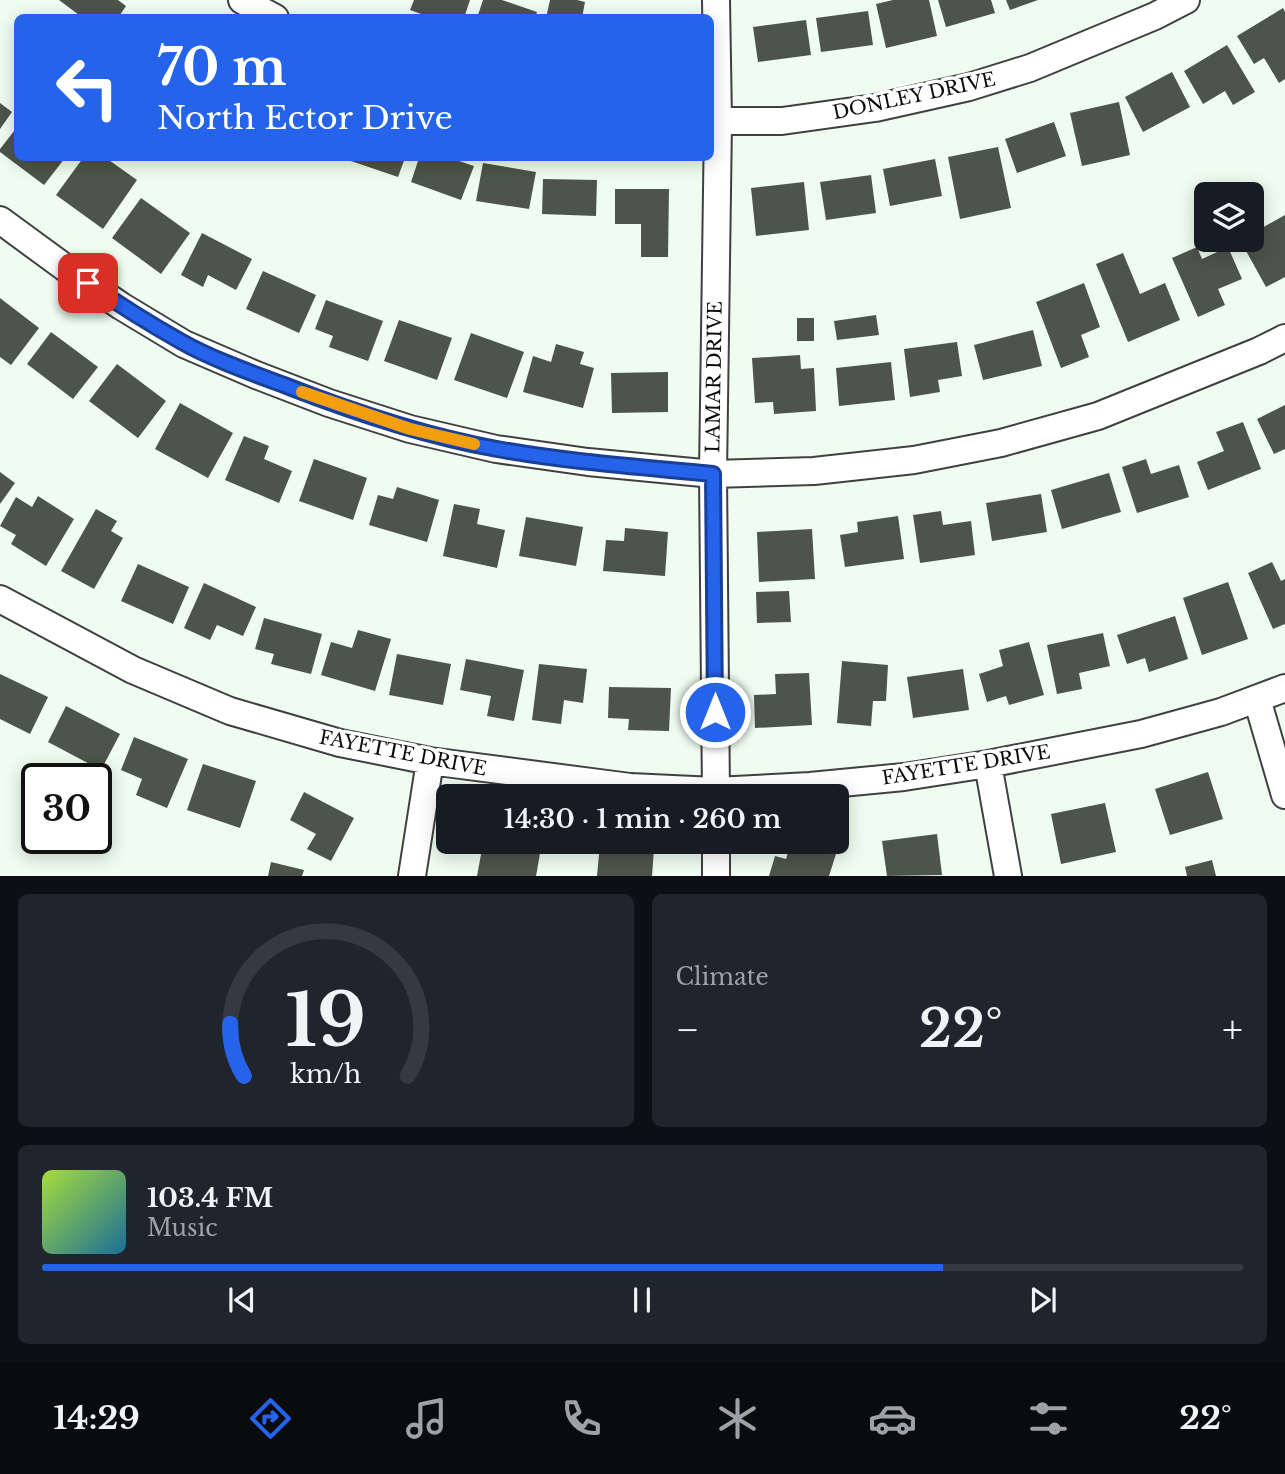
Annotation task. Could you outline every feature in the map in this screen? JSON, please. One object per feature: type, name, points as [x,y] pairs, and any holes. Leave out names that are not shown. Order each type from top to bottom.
[{"type":"street","points":[[242,0],[268,14]]},
{"type":"street","name":"LAMAR DRIVE","points":[[714,121],[716,0]]},
{"type":"street","name":"DONLEY DRIVE","points":[[714,121],[782,121],[876,108],[969,87],[1030,68],[1155,16],[1186,0]]},
{"type":"street","name":"LAMAR DRIVE","points":[[714,161],[715,784]]},
{"type":"street","points":[[0,220],[111,299],[184,344],[329,403],[410,429],[496,449],[588,462],[713,474],[814,471],[914,460],[1001,443],[1098,416],[1285,338]]},
{"type":"street","name":"FAYETTE DRIVE","points":[[0,598],[133,670],[230,711],[340,743],[430,761],[603,784]]},
{"type":"street","name":"FAYETTE DRIVE","points":[[831,784],[904,777],[988,764],[1140,734],[1221,712],[1285,688]]},
{"type":"street","points":[[1257,699],[1285,795]]},
{"type":"street","points":[[412,876],[430,761]]},
{"type":"street","points":[[988,764],[1008,876]]},
{"type":"street","points":[[716,854],[716,876]]},
{"type":"building","points":[[59,0],[118,0],[126,6],[121,14],[78,14]]},
{"type":"building","points":[[414,0],[470,0],[465,14],[421,14],[410,10]]},
{"type":"building","points":[[483,0],[502,0],[537,12],[536,14],[478,14]]},
{"type":"building","points":[[550,0],[585,2],[583,14],[547,14]]},
{"type":"building","points":[[893,0],[929,0],[937,36],[886,48],[876,4]]},
{"type":"building","points":[[938,0],[991,0],[995,13],[946,27]]},
{"type":"building","points":[[1006,0],[1038,0],[1010,10]]},
{"type":"building","points":[[1283,8],[1285,79],[1279,83],[1264,58],[1254,64],[1237,36]]},
{"type":"building","points":[[868,11],[873,45],[821,52],[816,18]]},
{"type":"building","points":[[806,20],[811,55],[758,62],[753,27]]},
{"type":"building","points":[[1227,45],[1255,92],[1233,105],[1225,91],[1203,104],[1184,71]]},
{"type":"building","points":[[1172,72],[1190,107],[1143,132],[1125,97]]},
{"type":"building","points":[[1119,102],[1130,155],[1082,166],[1070,113]]},
{"type":"building","points":[[0,103],[12,112],[0,129]]},
{"type":"building","points":[[1054,122],[1066,156],[1017,173],[1005,139]]},
{"type":"building","points":[[14,131],[14,161],[63,161],[44,185],[0,152]]},
{"type":"building","points":[[998,147],[1011,208],[960,219],[948,157]]},
{"type":"building","points":[[935,159],[942,196],[890,206],[883,169]]},
{"type":"building","points":[[81,161],[110,161],[137,180],[103,229],[56,195]]},
{"type":"building","points":[[351,161],[404,161],[398,177]]},
{"type":"building","points":[[418,161],[459,161],[474,166],[461,200],[411,182]]},
{"type":"building","points":[[483,163],[536,172],[529,209],[476,201]]},
{"type":"building","points":[[871,175],[876,213],[826,220],[820,182]]},
{"type":"building","points":[[543,179],[597,180],[596,216],[542,214]]},
{"type":"building","points":[[804,182],[809,230],[756,236],[751,188]]},
{"type":"building","points":[[615,189],[669,189],[668,257],[641,257],[641,224],[615,224]]},
{"type":"building","points":[[141,198],[190,233],[161,274],[112,238]]},
{"type":"building","points":[[1285,215],[1285,277],[1266,287],[1247,252],[1264,252],[1264,227]]},
{"type":"building","points":[[202,233],[252,259],[236,290],[208,275],[203,287],[181,275]]},
{"type":"building","points":[[1194,248],[1194,252],[1199,252],[1202,259],[1217,252],[1230,252],[1242,279],[1218,289],[1225,305],[1198,317],[1172,258]]},
{"type":"building","points":[[1123,253],[1140,294],[1165,283],[1180,320],[1128,342],[1096,264]]},
{"type":"building","points":[[263,271],[316,295],[299,333],[246,309]]},
{"type":"building","points":[[1084,283],[1100,327],[1081,335],[1089,357],[1061,368],[1036,302]]},
{"type":"building","points":[[0,298],[39,328],[11,365],[0,357]]},
{"type":"building","points":[[326,300],[383,321],[368,361],[329,347],[333,336],[315,329]]},
{"type":"building","points":[[876,315],[879,335],[837,340],[834,321]]},
{"type":"building","points":[[797,318],[814,318],[814,341],[797,341]]},
{"type":"building","points":[[399,320],[452,338],[437,380],[384,361]]},
{"type":"building","points":[[1033,330],[1042,366],[983,380],[974,345]]},
{"type":"building","points":[[51,332],[98,367],[73,399],[27,364]]},
{"type":"building","points":[[471,333],[524,352],[507,398],[454,380]]},
{"type":"building","points":[[957,342],[962,376],[938,380],[940,392],[910,397],[904,349]]},
{"type":"building","points":[[556,344],[584,352],[580,364],[594,368],[583,408],[523,392],[533,356],[551,362]]},
{"type":"building","points":[[800,355],[801,369],[814,368],[816,411],[774,414],[773,402],[755,403],[752,358]]},
{"type":"building","points":[[891,362],[895,400],[839,406],[836,368]]},
{"type":"building","points":[[117,364],[166,401],[138,438],[89,401]]},
{"type":"building","points":[[668,372],[668,412],[612,413],[611,373]]},
{"type":"building","points":[[180,403],[233,433],[208,478],[155,449]]},
{"type":"building","points":[[1285,405],[1285,449],[1274,454],[1257,419]]},
{"type":"building","points":[[1243,422],[1261,469],[1208,490],[1197,462],[1224,451],[1216,432]]},
{"type":"building","points":[[244,436],[269,446],[264,459],[292,471],[279,503],[225,480]]},
{"type":"building","points":[[314,459],[367,478],[353,520],[299,501]]},
{"type":"building","points":[[1146,459],[1151,474],[1179,465],[1189,497],[1137,513],[1122,467]]},
{"type":"building","points":[[0,472],[15,483],[0,504]]},
{"type":"building","points":[[1109,473],[1121,512],[1062,529],[1051,490]]},
{"type":"building","points":[[397,487],[439,500],[427,542],[369,525],[378,495],[393,499]]},
{"type":"building","points":[[1041,494],[1047,532],[992,541],[986,503]]},
{"type":"building","points":[[38,496],[74,519],[46,566],[11,544],[16,535],[0,526],[16,497],[32,507]]},
{"type":"building","points":[[454,504],[480,509],[477,524],[505,530],[497,568],[443,556]]},
{"type":"building","points":[[96,509],[117,521],[111,531],[123,538],[94,589],[61,571]]},
{"type":"building","points":[[941,511],[943,525],[971,521],[975,555],[920,563],[913,515]]},
{"type":"building","points":[[898,516],[904,559],[845,567],[840,535],[858,532],[857,522]]},
{"type":"building","points":[[526,517],[583,527],[576,566],[519,556]]},
{"type":"building","points":[[625,528],[668,532],[665,576],[603,571],[606,540],[624,541]]},
{"type":"building","points":[[812,529],[815,579],[759,582],[757,532]]},
{"type":"building","points":[[1272,562],[1281,581],[1285,579],[1285,624],[1273,629],[1248,573]]},
{"type":"building","points":[[138,564],[189,587],[173,624],[121,601]]},
{"type":"building","points":[[1228,582],[1248,639],[1202,655],[1183,598]]},
{"type":"building","points":[[204,583],[256,607],[243,636],[217,625],[210,640],[184,628]]},
{"type":"building","points":[[789,591],[791,622],[757,623],[756,592]]},
{"type":"building","points":[[1175,616],[1188,659],[1149,672],[1145,658],[1127,664],[1117,635]]},
{"type":"building","points":[[264,618],[322,634],[311,674],[271,664],[274,654],[255,649]]},
{"type":"building","points":[[358,630],[391,639],[375,691],[321,675],[331,642],[352,648]]},
{"type":"building","points":[[1103,633],[1110,666],[1079,673],[1082,689],[1057,694],[1047,645]]},
{"type":"building","points":[[1029,642],[1044,695],[1009,705],[1006,696],[987,702],[979,674],[1003,666],[999,650]]},
{"type":"building","points":[[397,654],[451,664],[443,705],[389,695]]},
{"type":"building","points":[[466,659],[524,670],[514,721],[487,716],[491,696],[460,690]]},
{"type":"building","points":[[842,661],[888,665],[886,701],[873,701],[871,726],[837,723]]},
{"type":"building","points":[[539,664],[587,669],[583,703],[564,700],[561,724],[532,720]]},
{"type":"building","points":[[963,669],[969,710],[913,718],[907,677]]},
{"type":"building","points":[[809,673],[812,725],[755,728],[754,695],[776,694],[775,674]]},
{"type":"building","points":[[0,674],[48,697],[30,734],[0,719]]},
{"type":"building","points":[[609,687],[671,688],[669,731],[628,730],[629,719],[608,718]]},
{"type":"building","points":[[66,706],[120,734],[105,763],[88,763],[48,742]]},
{"type":"building","points":[[134,737],[188,759],[167,808],[136,795],[142,779],[121,770]]},
{"type":"building","points":[[203,764],[256,781],[240,828],[187,810]]},
{"type":"building","points":[[1208,772],[1223,819],[1170,835],[1155,789]]},
{"type":"building","points":[[304,792],[354,818],[331,861],[307,849],[316,834],[290,820]]},
{"type":"building","points":[[1105,803],[1116,852],[1061,864],[1051,814]]},
{"type":"building","points":[[937,834],[942,875],[887,876],[882,841]]},
{"type":"building","points":[[481,854],[540,854],[536,876],[477,876]]},
{"type":"building","points":[[599,854],[654,854],[652,876],[597,876]]},
{"type":"building","points":[[787,854],[836,854],[829,876],[769,876],[775,856],[786,859]]},
{"type":"building","points":[[1212,860],[1216,876],[1187,876],[1185,867]]},
{"type":"building","points":[[271,862],[304,870],[302,876],[268,876]]},
{"type":"slow traffic","points":[[302,392],[410,429],[474,444]]},
{"type":"route","points":[[88,283],[184,344],[329,403],[410,429],[496,449],[588,462],[713,474],[715,712]]}]
